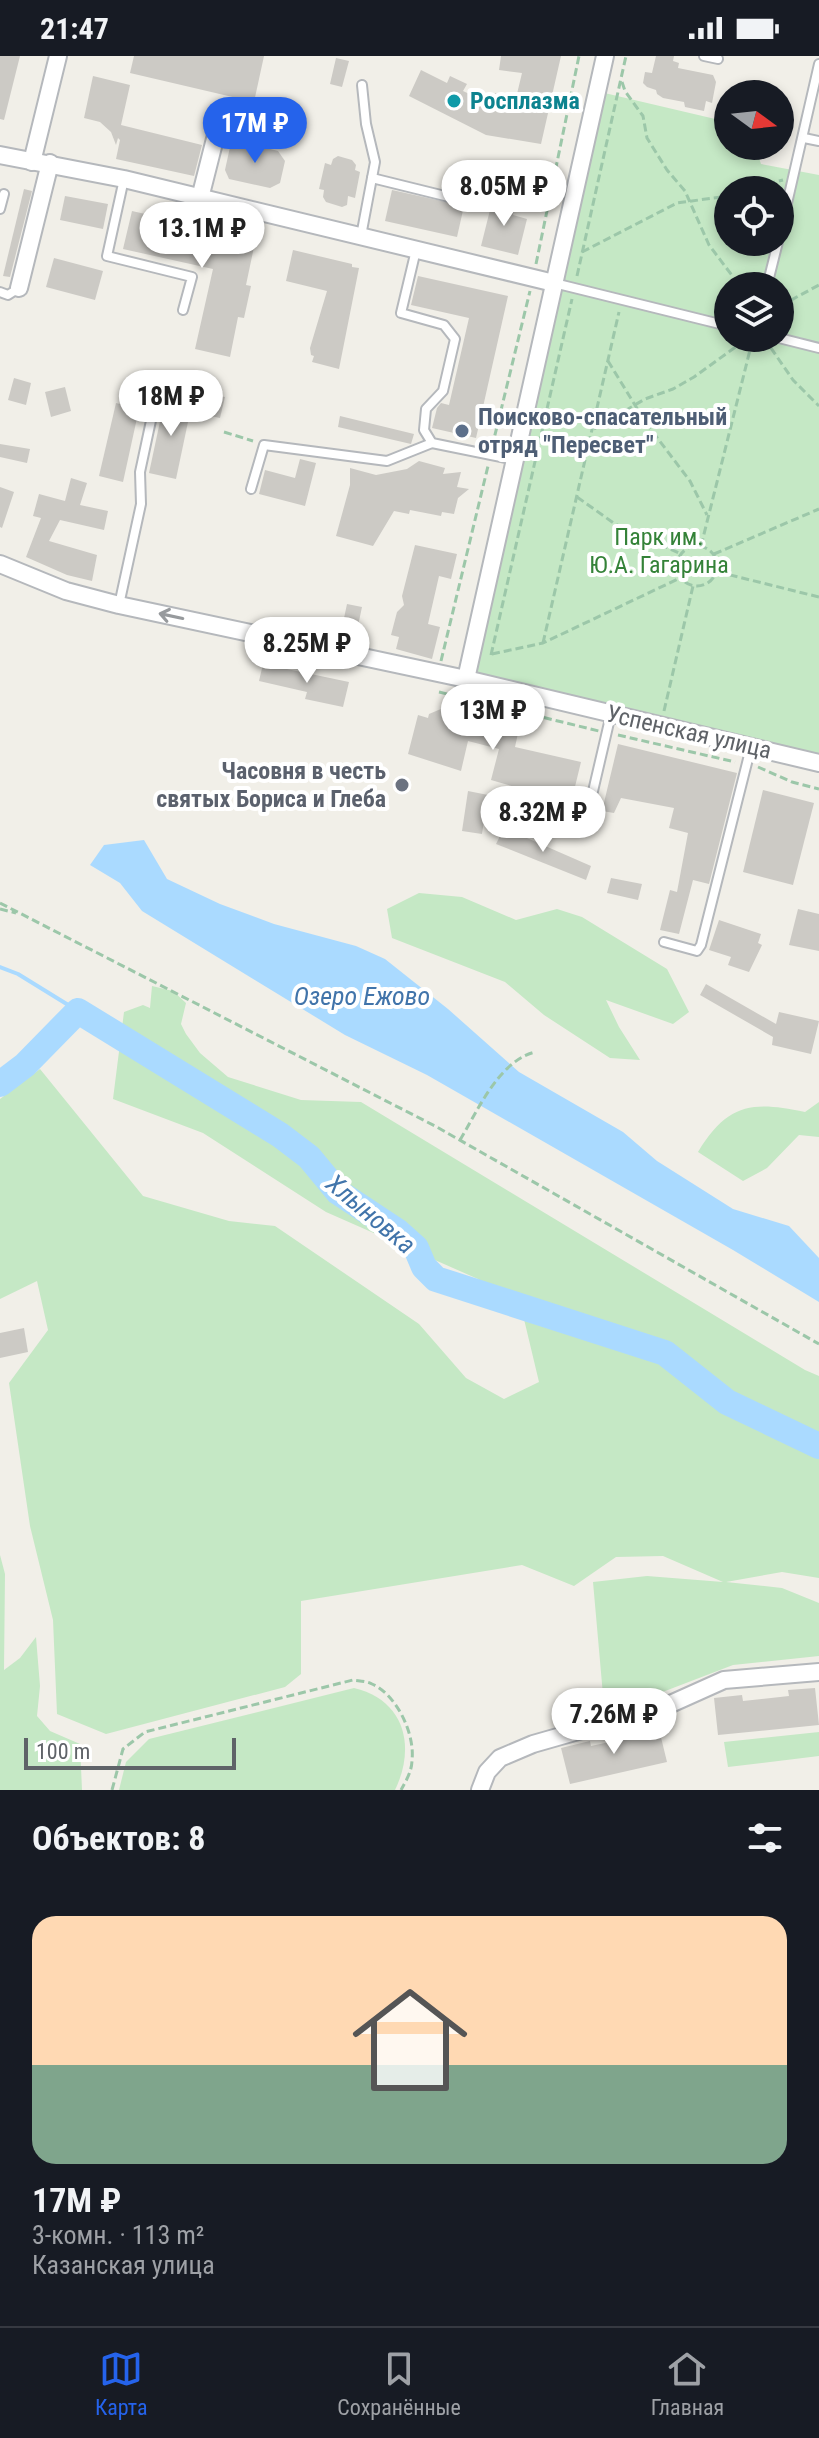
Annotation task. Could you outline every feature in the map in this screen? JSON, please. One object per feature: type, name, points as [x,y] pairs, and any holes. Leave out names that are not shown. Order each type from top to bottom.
[{"type":"street","points":[[32,162],[58,56]]},
{"type":"street","points":[[466,679],[605,56]]},
{"type":"street","points":[[200,198],[218,127]]},
{"type":"street","points":[[0,155],[124,179],[554,283]]},
{"type":"street","points":[[19,288],[50,163]]},
{"type":"street","name":"Успенская улица","points":[[0,564],[66,591],[119,605],[466,679],[819,763]]},
{"type":"street","points":[[480,1790],[487,1772],[500,1758],[533,1744],[666,1706],[724,1680],[819,1672]]},
{"type":"lane","points":[[704,56],[718,59]]},
{"type":"lane","points":[[794,180],[819,64]]},
{"type":"lane","points":[[361,237],[375,162],[366,124],[362,85]]},
{"type":"lane","points":[[804,138],[819,141]]},
{"type":"lane","points":[[372,178],[449,197]]},
{"type":"lane","points":[[124,179],[107,256],[192,277],[183,310]]},
{"type":"lane","points":[[0,209],[4,194]]},
{"type":"lane","points":[[416,250],[401,313],[444,325],[455,339],[443,391],[426,409],[424,430],[432,443]]},
{"type":"lane","points":[[554,283],[714,323]]},
{"type":"lane","points":[[0,292],[8,295],[19,288]]},
{"type":"lane","points":[[794,342],[819,348]]},
{"type":"lane","points":[[119,605],[141,504],[140,472],[158,388]]},
{"type":"lane","points":[[251,489],[264,445],[387,461],[432,443],[515,460]]},
{"type":"lane","points":[[587,817],[611,713]]},
{"type":"lane","points":[[664,942],[697,951],[701,945],[751,747]]},
{"type":"path","points":[[439,670],[533,279],[579,56]]},
{"type":"path","points":[[491,655],[626,56]]},
{"type":"path","points":[[621,78],[625,91],[643,116],[647,138],[690,202],[709,245],[729,272]]},
{"type":"path","points":[[789,176],[796,172]]},
{"type":"path","points":[[582,252],[677,203],[714,198]]},
{"type":"path","points":[[794,298],[819,285]]},
{"type":"path","points":[[543,643],[622,300]]},
{"type":"path","points":[[592,431],[635,404],[694,377],[730,352]]},
{"type":"path","points":[[701,546],[747,352]]},
{"type":"path","points":[[774,352],[793,380],[819,406]]},
{"type":"path","points":[[608,361],[690,481],[708,516]]},
{"type":"path","points":[[224,432],[264,445]]},
{"type":"path","points":[[577,497],[615,524],[681,554]]},
{"type":"path","points":[[714,554],[819,509]]},
{"type":"path","points":[[701,546],[714,554],[717,571],[710,582],[693,586],[680,578],[676,565],[681,554],[690,547],[701,546]]},
{"type":"path","points":[[717,571],[819,597]]},
{"type":"path","points":[[470,659],[543,643],[680,578]]},
{"type":"path","points":[[660,726],[693,586]]},
{"type":"path","points":[[439,692],[747,765],[819,789]]},
{"type":"path","points":[[0,903],[460,1140],[819,1344]]},
{"type":"path","points":[[0,909],[21,914]]},
{"type":"path","points":[[460,1140],[510,1064],[523,1055],[535,1052]]},
{"type":"path","points":[[112,1790],[123,1749],[145,1732],[353,1680],[372,1684],[389,1697],[402,1717],[410,1737],[413,1760],[401,1790]]},
{"type":"green space","name":"Парк им. Ю.А. Гагарина","points":[[596,91],[714,119],[714,160],[760,160],[761,164],[819,175],[819,757],[485,679],[474,669]]},
{"type":"green space","points":[[419,893],[462,897],[516,920],[557,909],[582,917],[667,969],[689,1012],[673,1024],[606,1000],[640,1060],[610,1058],[544,1015],[505,982],[392,938],[387,909]]},
{"type":"green space","points":[[152,986],[173,991],[186,1003],[181,1024],[186,1034],[200,1053],[228,1077],[301,1100],[361,1102],[819,1376],[819,1578],[782,1572],[726,1582],[782,1588],[819,1603],[819,1656],[733,1665],[626,1706],[603,1695],[593,1582],[647,1576],[723,1582],[663,1556],[616,1557],[574,1586],[522,1565],[301,1601],[301,1674],[285,1687],[106,1734],[57,1714],[53,1620],[30,1526],[9,1383],[48,1330],[37,1281],[0,1299],[0,1099],[40,1069],[143,1196],[229,1221],[275,1226],[419,1324],[466,1378],[504,1399],[539,1382],[523,1315],[478,1279],[326,1212],[203,1133],[113,1099],[124,1012],[143,1005],[150,1008]]},
{"type":"green space","points":[[819,1102],[819,1137],[799,1135],[767,1168],[743,1181],[698,1152],[720,1124],[743,1110],[770,1107],[805,1112]]},
{"type":"green space","points":[[0,1555],[5,1574],[4,1670],[20,1658],[36,1637],[40,1686],[37,1716],[50,1731],[80,1744],[82,1790],[0,1790]]},
{"type":"green space","points":[[354,1688],[385,1703],[402,1727],[405,1758],[395,1790],[119,1790],[126,1762],[149,1739]]},
{"type":"green space","points":[[819,1732],[819,1756],[728,1767],[724,1742]]},
{"type":"water","name":"Озеро Ежово","points":[[144,840],[167,879],[220,904],[274,924],[356,946],[385,959],[519,1072],[623,1132],[657,1161],[733,1209],[789,1226],[819,1258],[819,1302],[427,1075],[345,1035],[142,911],[120,883],[90,865],[104,845]]},
{"type":"building","points":[[0,56],[20,56],[4,120],[0,119]]},
{"type":"building","points":[[134,56],[264,56],[254,102],[130,73]]},
{"type":"building","name":"Росплазма","points":[[501,56],[561,56],[541,144],[486,135],[409,96],[421,70],[447,83],[450,76],[467,84],[463,91],[493,105],[495,93],[516,98],[522,73],[499,70]]},
{"type":"building","points":[[656,56],[674,56],[673,61],[679,63],[678,68],[713,75],[712,103],[706,101],[704,111],[685,107],[684,102],[663,98],[643,83],[645,72],[652,73]]},
{"type":"building","points":[[336,58],[349,61],[342,87],[330,84]]},
{"type":"building","points":[[93,76],[130,85],[121,125],[202,145],[194,176],[116,159],[120,140],[118,138],[116,145],[111,132],[100,122],[84,118]]},
{"type":"building","points":[[239,141],[278,151],[285,161],[280,183],[270,188],[229,179],[225,170],[230,147]]},
{"type":"building","points":[[338,156],[352,160],[355,170],[360,172],[355,198],[348,196],[347,205],[342,207],[326,202],[324,190],[319,189],[325,163],[331,165]]},
{"type":"building","points":[[24,189],[32,191],[10,277],[3,276]]},
{"type":"building","points":[[392,190],[464,206],[457,237],[385,221]]},
{"type":"building","points":[[65,196],[108,204],[103,229],[60,220]]},
{"type":"building","points":[[493,198],[515,204],[513,215],[527,219],[518,255],[481,246]]},
{"type":"building","points":[[132,211],[242,236],[254,247],[246,285],[251,286],[244,318],[238,317],[230,357],[195,349],[213,269],[123,249]]},
{"type":"building","points":[[293,250],[359,268],[339,369],[312,362],[314,356],[310,348],[327,291],[286,281]]},
{"type":"building","points":[[54,258],[103,271],[95,300],[46,287]]},
{"type":"building","points":[[418,276],[508,296],[476,438],[432,428],[437,408],[441,403],[449,405],[469,318],[411,305]]},
{"type":"building","points":[[14,378],[31,383],[26,405],[8,400]]},
{"type":"building","points":[[65,387],[71,411],[51,417],[45,392]]},
{"type":"building","points":[[210,394],[225,397],[220,418],[206,415]]},
{"type":"building","points":[[165,398],[192,403],[176,479],[149,473]]},
{"type":"building","points":[[116,403],[139,409],[123,482],[99,476]]},
{"type":"building","points":[[340,416],[414,434],[411,444],[338,427]]},
{"type":"building","points":[[0,444],[30,449],[27,463],[0,457]]},
{"type":"building","points":[[300,459],[316,463],[305,506],[259,494],[265,470],[295,478]]},
{"type":"building","points":[[419,461],[445,468],[443,474],[461,472],[457,487],[469,489],[458,498],[454,514],[442,512],[441,516],[410,510],[409,514],[394,511],[373,546],[336,536],[350,485],[350,468],[376,475],[407,469]]},
{"type":"building","points":[[71,478],[87,483],[80,505],[108,511],[104,530],[60,520],[49,541],[97,555],[92,581],[67,575],[26,557],[41,518],[33,516],[39,494],[65,501]]},
{"type":"building","points":[[0,487],[14,492],[2,528],[0,527]]},
{"type":"building","points":[[415,545],[457,554],[451,579],[439,576],[428,624],[440,627],[432,659],[396,649],[399,637],[391,635],[397,612],[404,605],[402,596]]},
{"type":"building","points":[[347,604],[362,607],[355,640],[340,637]]},
{"type":"building","points":[[263,664],[349,682],[343,707],[305,699],[307,692],[259,681]]},
{"type":"building","points":[[448,706],[520,724],[515,747],[581,762],[571,803],[491,780],[499,749],[468,741],[461,771],[408,754],[418,715],[428,718],[429,714]]},
{"type":"building","points":[[618,744],[737,773],[709,884],[693,880],[679,934],[660,930],[670,890],[677,892],[688,833],[669,828],[674,808],[621,798],[614,813],[602,811]]},
{"type":"building","points":[[763,790],[814,803],[793,885],[743,872]]},
{"type":"building","points":[[468,791],[488,795],[482,834],[462,831]]},
{"type":"building","points":[[504,828],[591,866],[586,880],[496,844]]},
{"type":"building","points":[[611,878],[642,884],[638,900],[607,893]]},
{"type":"building","points":[[798,909],[819,914],[819,951],[789,945]]},
{"type":"building","points":[[719,920],[761,934],[758,943],[762,945],[749,972],[728,965],[731,957],[709,950]]},
{"type":"building","points":[[706,984],[776,1024],[779,1012],[819,1021],[811,1054],[772,1045],[773,1037],[700,995]]},
{"type":"building","points":[[24,1328],[28,1352],[0,1358],[0,1333]]},
{"type":"building","points":[[815,1688],[819,1725],[718,1735],[714,1698],[742,1695],[743,1701],[789,1696],[788,1690]]},
{"type":"building","points":[[658,1725],[667,1762],[570,1784],[561,1748],[590,1741],[591,1746],[633,1737],[632,1732]]},
{"type":"waterway","points":[[0,967],[18,974],[78,1011]]},
{"type":"waterway","name":"Хлыновка","points":[[0,1084],[25,1065],[78,1011],[280,1135],[309,1157],[338,1192],[397,1231],[416,1248],[424,1267],[436,1279],[665,1353],[727,1402],[819,1446]]},
{"type":"place","name":"Росплазма","points":[[454,101]]},
{"type":"place","name":"Поисково-спасательный отряд \"Пересвет\"","points":[[462,431]]},
{"type":"place","name":"Часовня в честь святых Бориса и Глеба","points":[[402,785]]}]
